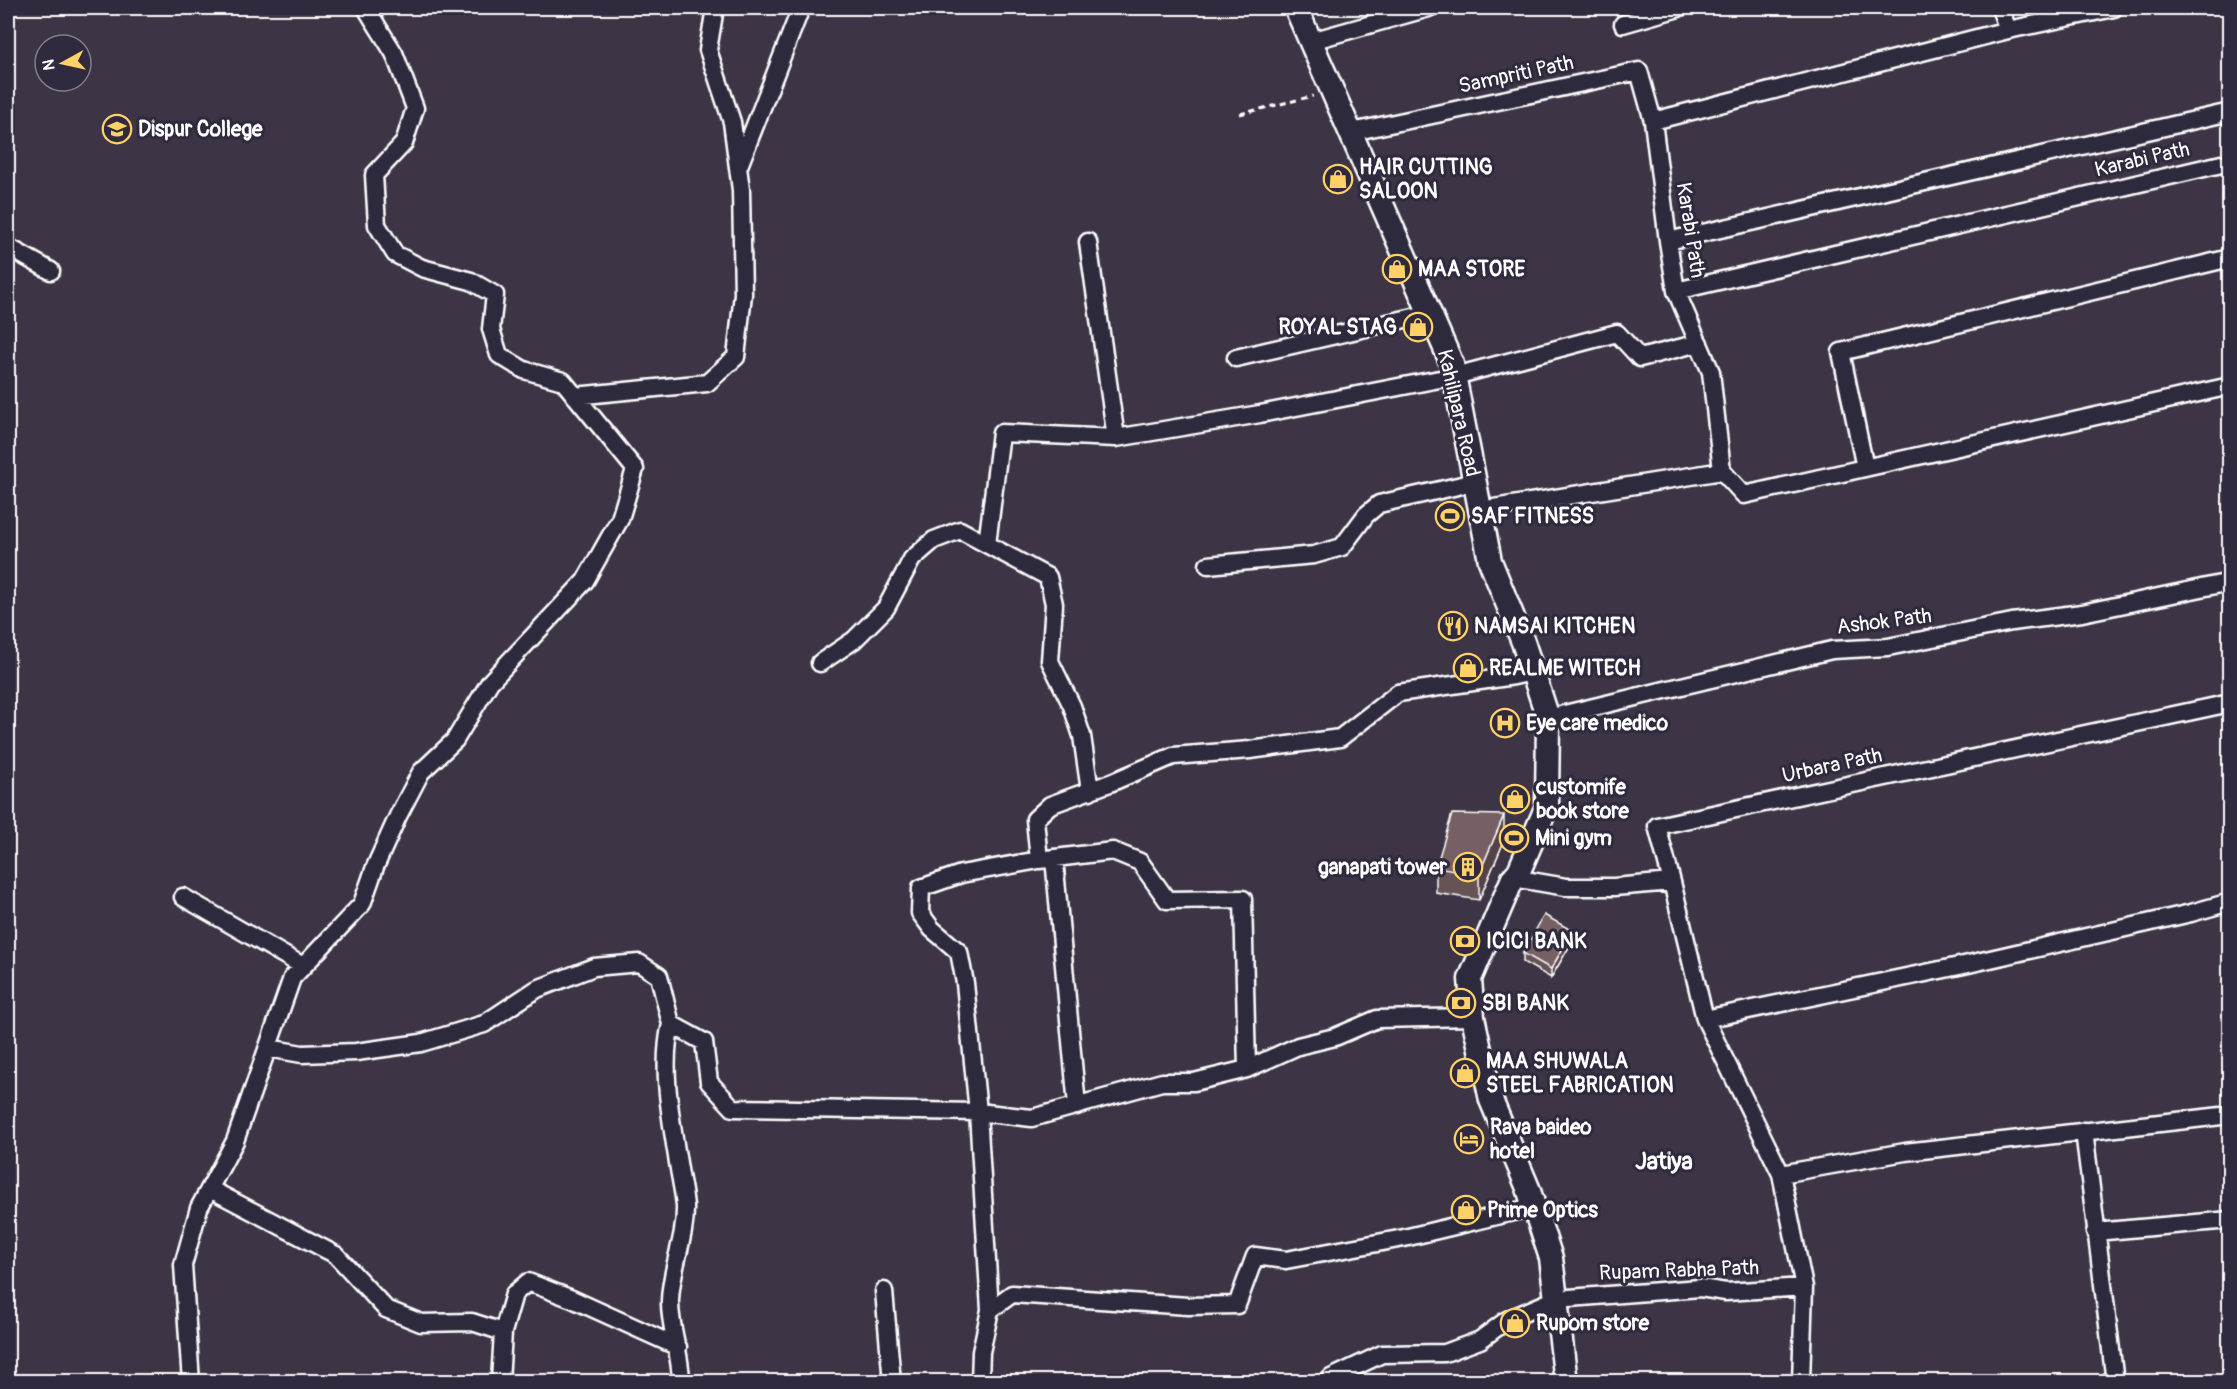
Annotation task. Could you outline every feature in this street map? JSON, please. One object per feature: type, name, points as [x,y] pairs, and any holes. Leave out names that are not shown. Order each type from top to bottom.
[{"type":"main road","name":"Kahilipara Road","points":[[1296,8],[1452,364],[1490,561],[1523,642],[1548,718],[1547,806],[1470,979],[1473,1017],[1491,1100],[1534,1207],[1551,1258],[1566,1382]]},
{"type":"street","points":[[191,1382],[183,1265],[200,1208],[235,1142],[292,978],[362,904],[375,867],[421,772],[454,740],[490,682],[585,581],[620,519],[635,469],[563,381],[524,370],[500,355],[491,329],[495,296],[471,281],[422,268],[395,254],[377,225],[374,176],[404,143],[415,108],[394,54],[366,8]]},
{"type":"street","points":[[575,396],[707,383],[736,357],[743,294],[741,190],[732,122],[708,50],[715,8]]},
{"type":"street","points":[[738,167],[801,8]]},
{"type":"street","points":[[1311,41],[1429,8]]},
{"type":"street","points":[[1623,24],[1679,8]]},
{"type":"street","points":[[2000,8],[2008,30]]},
{"type":"street","points":[[1653,121],[2008,30],[2114,8]]},
{"type":"street","name":"Sampriti Path","points":[[1352,132],[1639,72],[1653,121]]},
{"type":"street","points":[[1668,241],[2229,112]]},
{"type":"street","name":"Karabi Path","points":[[1653,121],[1676,291],[2229,162]]},
{"type":"street","points":[[1088,242],[1116,438]]},
{"type":"street","points":[[8,247],[51,271]]},
{"type":"street","points":[[1865,468],[1841,352],[2229,258]]},
{"type":"street","points":[[1676,291],[1712,372],[1722,471],[1744,495],[2229,386]]},
{"type":"street","points":[[1236,358],[1431,313]]},
{"type":"street","points":[[987,544],[1001,433],[1116,438],[1260,414],[1455,376],[1617,333],[1640,358],[1699,343]]},
{"type":"street","points":[[1480,510],[1722,471]]},
{"type":"street","points":[[1208,565],[1314,555],[1342,547],[1366,515],[1379,504],[1475,482]]},
{"type":"street","points":[[820,663],[854,640],[886,608],[912,560],[934,540],[960,530],[1048,577],[1054,604],[1050,660],[1072,706],[1082,736],[1090,791]]},
{"type":"street","name":"Ashok Path","points":[[1548,718],[1832,650],[1888,647],[2012,622],[2082,613],[2229,582]]},
{"type":"street","points":[[1077,1106],[1047,859],[1035,819],[1050,805],[1173,756],[1250,750],[1340,738],[1398,693],[1533,672]]},
{"type":"street","name":"Urbara Path","points":[[1672,882],[1657,826],[2229,703]]},
{"type":"street","points":[[980,1382],[981,1352],[990,1310],[978,1112],[965,983],[959,952],[932,929],[920,913],[921,888],[961,874],[1047,859],[1113,851],[1140,862],[1167,900],[1243,899],[1247,1069]]},
{"type":"street","points":[[1513,878],[1566,887],[1614,887],[1672,882],[1705,1019],[1781,1174],[1804,1287],[1801,1382]]},
{"type":"street","points":[[183,897],[303,966]]},
{"type":"street","points":[[1705,1019],[1964,965],[2179,916],[2229,902]]},
{"type":"street","points":[[268,1048],[302,1054],[345,1052],[421,1043],[484,1024],[537,989],[594,967],[639,963],[659,976],[671,1024],[668,1099],[685,1206],[681,1250],[672,1280],[670,1303],[678,1347],[681,1382]]},
{"type":"street","points":[[671,1024],[704,1042],[709,1082],[733,1108],[978,1112],[1032,1118],[1162,1082],[1194,1082],[1247,1069],[1298,1046],[1335,1036],[1377,1019],[1473,1017]]},
{"type":"street","points":[[1781,1174],[1905,1152],[2229,1115]]},
{"type":"street","points":[[2084,1131],[2115,1382]]},
{"type":"street","points":[[210,1189],[336,1255],[386,1308],[421,1323],[472,1322],[503,1332]]},
{"type":"street","points":[[990,1310],[1012,1294],[1188,1306],[1237,1305],[1256,1256],[1286,1260],[1404,1238],[1534,1207]]},
{"type":"street","points":[[2095,1232],[2229,1220]]},
{"type":"street","points":[[500,1382],[503,1332],[514,1294],[528,1282],[572,1299],[678,1347]]},
{"type":"street","name":"Rupam Rabha Path","points":[[1328,1382],[1331,1378],[1382,1354],[1445,1353],[1480,1340],[1507,1320],[1556,1299],[1700,1288],[1726,1292],[1804,1287]]},
{"type":"street","points":[[884,1291],[892,1382]]},
{"type":"path","points":[[1240,114],[1313,96]]},
{"type":"building","points":[[1452,814],[1504,815],[1479,874],[1436,867]]},
{"type":"building","points":[[1544,915],[1573,931],[1551,969],[1523,953]]},
{"type":"place","name":"Dispur College","points":[[117,129]]},
{"type":"place","name":"HAIR CUTTING SALOON","points":[[1338,179]]},
{"type":"place","name":"MAA STORE","points":[[1397,269]]},
{"type":"place","name":"ROYAL STAG","points":[[1418,327]]},
{"type":"place","name":"SAF FITNESS","points":[[1450,516]]},
{"type":"place","name":"NAMSAI KITCHEN","points":[[1453,626]]},
{"type":"place","name":"REALME WITECH","points":[[1468,668]]},
{"type":"place","name":"Eye care medico","points":[[1505,723]]},
{"type":"place","name":"customife book store","points":[[1515,799]]},
{"type":"place","name":"Mini gym","points":[[1514,838]]},
{"type":"place","name":"ganapati tower","points":[[1468,867]]},
{"type":"place","name":"ICICI BANK","points":[[1465,941]]},
{"type":"place","name":"SBI BANK","points":[[1461,1003]]},
{"type":"place","name":"MAA SHUWALA STEEL FABRICATION","points":[[1465,1073]]},
{"type":"place","name":"Rava baideo hotel","points":[[1469,1139]]},
{"type":"place","name":"Prime Optics","points":[[1466,1210]]},
{"type":"place","name":"Rupom store","points":[[1515,1323]]},
{"type":"district","name":"Jatiya","points":[[1664,1161]]}]
